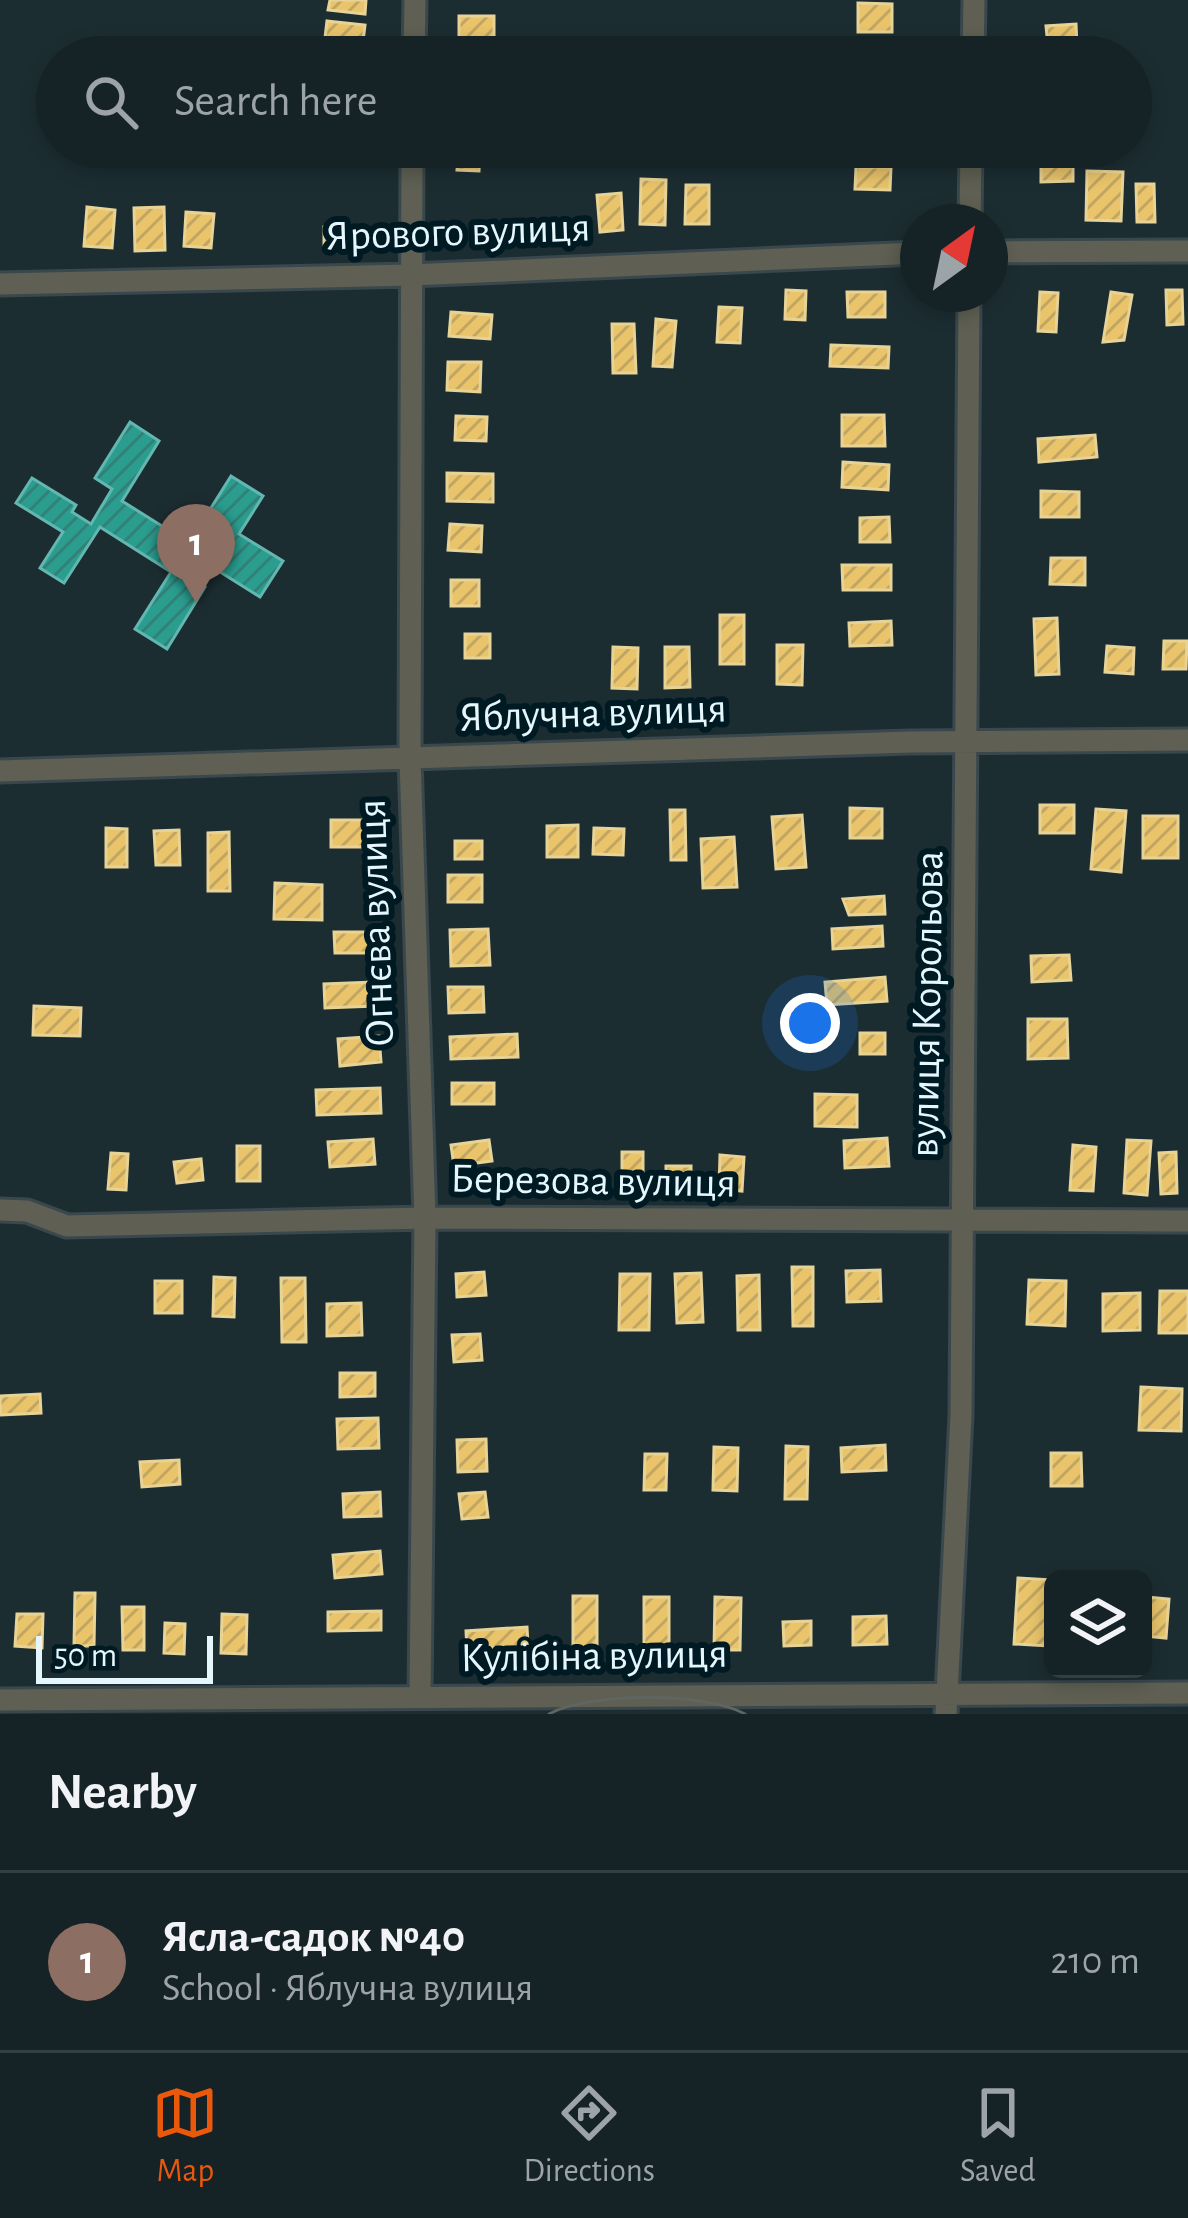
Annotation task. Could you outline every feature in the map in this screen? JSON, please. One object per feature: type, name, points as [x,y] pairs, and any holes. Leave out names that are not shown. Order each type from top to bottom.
[{"type":"street","points":[[414,36],[415,0]]},
{"type":"street","points":[[973,36],[974,0]]},
{"type":"street","name":"Огнєва вулиця","points":[[412,168],[410,758],[425,1218],[420,1697]]},
{"type":"street","points":[[970,204],[971,168]]},
{"type":"street","points":[[1008,252],[1188,251]]},
{"type":"street","name":"Ярового вулиця","points":[[0,284],[410,274],[900,254]]},
{"type":"street","name":"вулиця Корольова","points":[[946,1714],[961,1415],[970,741],[969,312]]},
{"type":"street","name":"Яблучна вулиця","points":[[0,771],[970,741],[1188,740]]},
{"type":"street","name":"Березова вулиця","points":[[0,1210],[27,1211],[67,1226],[425,1218],[1188,1221]]},
{"type":"street","name":"Кулібіна вулиця","points":[[0,1700],[946,1690],[1188,1693]]},
{"type":"building: Homes","points":[[330,0],[366,0],[365,14],[328,10]]},
{"type":"building: Homes","points":[[858,3],[892,4],[892,32],[858,32]]},
{"type":"building: Homes","points":[[459,16],[494,16],[494,36],[459,36]]},
{"type":"building: Homes","points":[[327,21],[365,25],[364,36],[325,36]]},
{"type":"building: Homes","points":[[1076,24],[1077,36],[1047,36],[1046,26]]},
{"type":"building: Homes","points":[[856,168],[891,168],[890,190],[855,189]]},
{"type":"building: Homes","points":[[1041,168],[1073,168],[1073,181],[1041,182]]},
{"type":"building: Homes","points":[[1087,171],[1123,172],[1121,221],[1086,220]]},
{"type":"building: Homes","points":[[641,179],[666,180],[665,225],[640,224]]},
{"type":"building: Homes","points":[[1136,184],[1154,184],[1155,222],[1137,222]]},
{"type":"building: Homes","points":[[686,185],[709,185],[709,224],[685,224]]},
{"type":"building: Homes","points":[[621,193],[623,230],[600,232],[597,195]]},
{"type":"building: Homes","points":[[87,207],[115,210],[112,248],[84,246]]},
{"type":"building: Homes","points":[[164,207],[165,250],[135,251],[134,208]]},
{"type":"building: Homes","points":[[186,212],[214,214],[211,248],[184,246]]},
{"type":"building: Homes","points":[[324,227],[356,227],[357,249],[324,250]]},
{"type":"building: Homes","points":[[786,290],[806,291],[805,320],[785,319]]},
{"type":"building: Homes","points":[[1166,290],[1182,290],[1183,324],[1167,325]]},
{"type":"building: Homes","points":[[847,292],[885,292],[885,317],[848,317]]},
{"type":"building: Homes","points":[[1040,292],[1058,293],[1056,332],[1038,331]]},
{"type":"building: Homes","points":[[1111,292],[1132,295],[1124,340],[1103,342]]},
{"type":"building: Homes","points":[[719,307],[742,308],[740,343],[717,342]]},
{"type":"building: Homes","points":[[451,312],[492,315],[490,339],[449,336]]},
{"type":"building: Homes","points":[[656,319],[676,321],[672,367],[653,366]]},
{"type":"building: Homes","points":[[612,324],[634,324],[636,373],[613,373]]},
{"type":"building: Homes","points":[[831,345],[889,347],[888,368],[830,366]]},
{"type":"building: Homes","points":[[448,362],[481,362],[480,392],[447,390]]},
{"type":"building: Homes","points":[[842,415],[884,415],[885,446],[842,446]]},
{"type":"building: Homes","points":[[456,416],[487,417],[486,441],[455,440]]},
{"type":"building: Homes","points":[[1095,435],[1097,457],[1039,462],[1038,439]]},
{"type":"building: Homes","points":[[843,462],[889,465],[888,490],[842,487]]},
{"type":"building: Homes","points":[[447,473],[493,474],[493,502],[447,501]]},
{"type":"building: Homes","points":[[1041,491],[1079,492],[1079,517],[1041,517]]},
{"type":"building: Homes","points":[[889,517],[890,542],[860,542],[860,518]]},
{"type":"building: Homes","points":[[450,524],[482,526],[481,552],[448,550]]},
{"type":"building: Homes","points":[[1051,558],[1085,558],[1085,585],[1050,584]]},
{"type":"building: Homes","points":[[842,565],[891,565],[891,590],[843,590]]},
{"type":"building: Homes","points":[[451,580],[479,580],[479,606],[451,606]]},
{"type":"building: Homes","points":[[720,615],[744,615],[744,664],[720,664]]},
{"type":"building: Homes","points":[[1057,618],[1059,674],[1036,675],[1034,619]]},
{"type":"building: Homes","points":[[891,621],[892,645],[850,646],[849,623]]},
{"type":"building: Homes","points":[[465,634],[490,634],[490,658],[465,658]]},
{"type":"building: Homes","points":[[1164,641],[1187,641],[1186,669],[1163,669]]},
{"type":"building: Homes","points":[[777,645],[803,645],[802,685],[777,684]]},
{"type":"building: Homes","points":[[1107,646],[1134,648],[1133,674],[1105,672]]},
{"type":"building: Homes","points":[[613,647],[638,648],[637,689],[612,688]]},
{"type":"building: Homes","points":[[665,647],[689,647],[690,687],[665,688]]},
{"type":"building: Homes","points":[[1040,805],[1074,805],[1074,833],[1040,833]]},
{"type":"building: Homes","points":[[850,808],[882,809],[882,838],[850,838]]},
{"type":"building: Homes","points":[[1096,809],[1126,811],[1121,872],[1091,869]]},
{"type":"building: Homes","points":[[670,810],[685,810],[686,860],[671,860]]},
{"type":"building: Homes","points":[[802,815],[806,867],[776,869],[772,817]]},
{"type":"building: Homes","points":[[1143,816],[1178,816],[1178,858],[1143,858]]},
{"type":"building: Homes","points":[[331,820],[376,820],[376,847],[331,847]]},
{"type":"building: Homes","points":[[578,825],[578,857],[547,857],[547,826]]},
{"type":"building: Homes","points":[[106,828],[127,829],[127,867],[106,867]]},
{"type":"building: Homes","points":[[594,828],[624,829],[623,855],[593,854]]},
{"type":"building: Homes","points":[[179,830],[180,865],[156,865],[154,831]]},
{"type":"building: Homes","points":[[229,832],[230,891],[208,891],[208,833]]},
{"type":"building: Homes","points":[[734,837],[737,887],[703,888],[701,839]]},
{"type":"building: Homes","points":[[455,841],[482,841],[482,859],[455,859]]},
{"type":"building: Homes","points":[[448,875],[482,875],[482,902],[448,902]]},
{"type":"building: Homes","points":[[275,883],[322,885],[322,920],[274,919]]},
{"type":"building: Homes","points":[[884,896],[885,914],[849,915],[843,899]]},
{"type":"building: Homes","points":[[882,926],[883,946],[833,949],[832,929]]},
{"type":"building: Homes","points":[[488,929],[490,965],[451,966],[450,930]]},
{"type":"building: Homes","points":[[334,932],[373,932],[374,953],[335,953]]},
{"type":"building: Homes","points":[[1069,955],[1071,980],[1032,982],[1031,956]]},
{"type":"building: Homes","points":[[885,977],[887,1001],[827,1005],[825,982]]},
{"type":"building: Homes","points":[[374,982],[375,1006],[325,1008],[324,984]]},
{"type":"building: Homes","points":[[448,987],[483,987],[484,1012],[449,1013]]},
{"type":"building: Homes","points":[[34,1006],[81,1008],[80,1036],[33,1035]]},
{"type":"building: Homes","points":[[1028,1019],[1067,1019],[1068,1058],[1028,1059]]},
{"type":"building: Homes","points":[[860,1033],[885,1033],[885,1054],[860,1054]]},
{"type":"building: Homes","points":[[517,1034],[518,1057],[451,1059],[450,1037]]},
{"type":"building: Homes","points":[[379,1036],[381,1062],[340,1066],[338,1039]]},
{"type":"building: Homes","points":[[452,1083],[494,1083],[494,1104],[452,1104]]},
{"type":"building: Homes","points":[[380,1088],[381,1113],[317,1115],[316,1090]]},
{"type":"building: Homes","points":[[815,1094],[857,1095],[857,1127],[815,1126]]},
{"type":"building: Homes","points":[[887,1138],[889,1166],[845,1168],[844,1141]]},
{"type":"building: Homes","points":[[373,1139],[375,1164],[330,1167],[328,1142]]},
{"type":"building: Homes","points":[[489,1140],[492,1161],[454,1166],[451,1145]]},
{"type":"building: Homes","points":[[1127,1140],[1151,1141],[1147,1195],[1124,1193]]},
{"type":"building: Homes","points":[[1073,1145],[1096,1147],[1093,1191],[1070,1190]]},
{"type":"building: Homes","points":[[237,1146],[260,1146],[260,1181],[237,1181]]},
{"type":"building: Homes","points":[[622,1152],[643,1152],[643,1195],[622,1195]]},
{"type":"building: Homes","points":[[1176,1152],[1177,1193],[1161,1194],[1159,1153]]},
{"type":"building: Homes","points":[[111,1153],[128,1154],[126,1190],[108,1189]]},
{"type":"building: Homes","points":[[720,1155],[744,1157],[742,1191],[719,1189]]},
{"type":"building: Homes","points":[[201,1159],[203,1180],[177,1183],[174,1162]]},
{"type":"building: Homes","points":[[666,1166],[691,1166],[691,1195],[666,1194]]},
{"type":"building: Homes","points":[[792,1267],[813,1267],[813,1326],[793,1326]]},
{"type":"building: Homes","points":[[880,1270],[881,1301],[847,1302],[846,1271]]},
{"type":"building: Homes","points":[[484,1272],[486,1295],[457,1297],[456,1274]]},
{"type":"building: Homes","points":[[701,1273],[703,1322],[677,1323],[675,1274]]},
{"type":"building: Homes","points":[[620,1274],[650,1274],[649,1330],[619,1330]]},
{"type":"building: Homes","points":[[759,1275],[760,1330],[738,1330],[737,1276]]},
{"type":"building: Homes","points":[[214,1277],[235,1278],[234,1317],[213,1316]]},
{"type":"building: Homes","points":[[281,1278],[305,1278],[306,1342],[282,1342]]},
{"type":"building: Homes","points":[[1029,1280],[1066,1281],[1065,1326],[1027,1324]]},
{"type":"building: Homes","points":[[155,1281],[182,1281],[182,1313],[155,1313]]},
{"type":"building: Homes","points":[[1160,1291],[1188,1291],[1188,1333],[1159,1333]]},
{"type":"building: Homes","points":[[1140,1293],[1140,1330],[1103,1331],[1103,1294]]},
{"type":"building: Homes","points":[[361,1303],[362,1335],[327,1336],[327,1304]]},
{"type":"building: Homes","points":[[480,1334],[482,1360],[454,1362],[452,1335]]},
{"type":"building: Homes","points":[[340,1373],[375,1373],[375,1396],[340,1397]]},
{"type":"building: Homes","points":[[1141,1387],[1182,1389],[1181,1431],[1139,1430]]},
{"type":"building: Homes","points":[[40,1394],[41,1413],[0,1415],[0,1396]]},
{"type":"building: Homes","points":[[378,1418],[379,1448],[338,1449],[337,1419]]},
{"type":"building: Homes","points":[[486,1439],[487,1471],[458,1472],[457,1440]]},
{"type":"building: Homes","points":[[885,1445],[886,1470],[842,1472],[841,1448]]},
{"type":"building: Homes","points":[[786,1446],[808,1447],[807,1499],[785,1499]]},
{"type":"building: Homes","points":[[714,1447],[738,1448],[737,1491],[713,1490]]},
{"type":"building: Homes","points":[[1051,1453],[1081,1453],[1082,1486],[1051,1486]]},
{"type":"building: Homes","points":[[645,1454],[667,1454],[666,1490],[644,1490]]},
{"type":"building: Homes","points":[[179,1460],[180,1484],[142,1487],[140,1462]]},
{"type":"building: Homes","points":[[380,1492],[381,1516],[344,1517],[343,1494]]},
{"type":"building: Homes","points":[[485,1492],[488,1517],[462,1519],[459,1494]]},
{"type":"building: Homes","points":[[380,1551],[382,1574],[335,1578],[333,1555]]},
{"type":"building: Homes","points":[[1018,1578],[1044,1580],[1044,1646],[1014,1644]]},
{"type":"building: Homes","points":[[75,1593],[95,1593],[94,1646],[74,1646]]},
{"type":"building: Homes","points":[[573,1596],[597,1596],[597,1647],[573,1647]]},
{"type":"building: Homes","points":[[644,1597],[669,1597],[669,1646],[644,1646]]},
{"type":"building: Homes","points":[[715,1597],[741,1598],[740,1650],[714,1650]]},
{"type":"building: Homes","points":[[1152,1597],[1169,1599],[1166,1638],[1152,1637]]},
{"type":"building: Homes","points":[[122,1607],[144,1607],[144,1650],[123,1650]]},
{"type":"building: Homes","points":[[381,1611],[381,1630],[328,1631],[328,1612]]},
{"type":"building: Homes","points":[[17,1614],[43,1614],[42,1648],[15,1646]]},
{"type":"building: Homes","points":[[222,1614],[247,1615],[246,1654],[221,1653]]},
{"type":"building: Homes","points":[[886,1616],[887,1644],[853,1645],[853,1617]]},
{"type":"building: Homes","points":[[811,1621],[811,1645],[784,1646],[783,1622]]},
{"type":"building: Homes","points":[[165,1623],[185,1624],[184,1654],[164,1653]]},
{"type":"building: Homes","points":[[527,1627],[528,1645],[467,1650],[466,1631]]},
{"type":"building: Schools","points":[[130,422],[159,441],[122,501],[189,543],[231,476],[263,496],[239,534],[283,561],[260,597],[209,565],[199,583],[205,587],[167,649],[135,629],[171,572],[100,527],[64,583],[40,568],[63,532],[16,503],[32,478],[76,505],[72,512],[91,524],[112,489],[95,478]]},
{"type":"tram line","points":[[549,1714],[591,1702],[647,1698],[703,1702],[745,1714]]},
{"type":"place","name":"Ясла-садок №40","points":[[196,603]]}]
